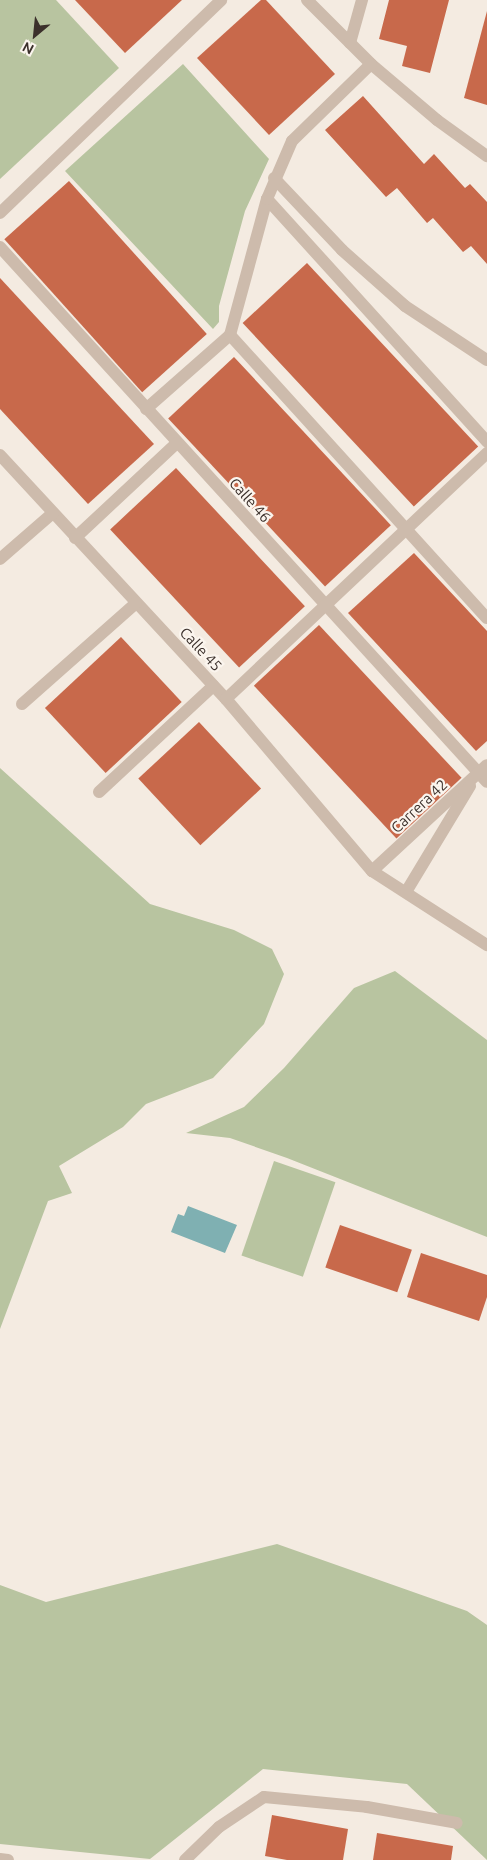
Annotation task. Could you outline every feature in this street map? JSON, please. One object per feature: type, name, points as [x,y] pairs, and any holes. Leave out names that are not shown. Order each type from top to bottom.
[{"type":"street","points":[[0,213],[221,0]]},
{"type":"street","points":[[307,0],[371,64],[437,120],[487,156]]},
{"type":"street","points":[[350,43],[362,0]]},
{"type":"street","points":[[146,409],[230,334],[267,199],[274,178],[292,141],[371,64]]},
{"type":"street","points":[[274,178],[342,250],[405,306],[487,360]]},
{"type":"street","points":[[267,199],[487,442]]},
{"type":"street","name":"Calle 46","points":[[0,247],[325,607],[484,773]]},
{"type":"street","points":[[230,334],[487,618]]},
{"type":"street","points":[[75,538],[177,443]]},
{"type":"street","points":[[226,699],[487,453]]},
{"type":"street","name":"Calle 45","points":[[0,455],[226,699],[372,871],[487,945]]},
{"type":"street","points":[[0,559],[53,513]]},
{"type":"street","points":[[22,704],[136,603]]},
{"type":"street","points":[[100,792],[213,686]]},
{"type":"street","points":[[406,892],[484,773]]},
{"type":"street","name":"Carrera 42","points":[[372,871],[484,773]]},
{"type":"street","points":[[185,1860],[220,1827],[264,1797],[367,1806],[456,1823]]},
{"type":"street","points":[[0,1859],[8,1860]]},
{"type":"green space","points":[[0,0],[56,0],[119,68],[0,179]]},
{"type":"green space","points":[[183,64],[269,159],[245,211],[219,306],[219,322],[213,329],[65,171]]},
{"type":"green space","points":[[0,768],[150,904],[234,930],[272,949],[284,974],[264,1024],[213,1078],[146,1104],[123,1127],[59,1166],[72,1193],[48,1201],[0,1329]]},
{"type":"green space","points":[[395,971],[487,1040],[487,1237],[287,1158],[230,1138],[186,1133],[244,1107],[284,1068],[354,988]]},
{"type":"green space","points":[[274,1161],[335,1182],[303,1277],[241,1256]]},
{"type":"green space","points":[[277,1544],[467,1611],[487,1625],[487,1860],[407,1784],[263,1769],[150,1859],[0,1844],[0,1585],[46,1602]]},
{"type":"water","points":[[188,1206],[237,1225],[225,1253],[171,1232],[178,1214],[184,1216]]},
{"type":"building","points":[[75,0],[182,0],[125,53]]},
{"type":"building","points":[[261,0],[266,0],[335,74],[269,135],[197,58]]},
{"type":"building","points":[[389,0],[449,0],[430,73],[402,66],[407,46],[379,39]]},
{"type":"building","points":[[487,11],[487,105],[464,98]]},
{"type":"building","points":[[363,96],[424,164],[434,154],[465,188],[470,184],[487,202],[487,264],[471,246],[463,252],[433,218],[427,223],[397,188],[386,197],[325,130]]},
{"type":"building","points":[[69,181],[207,334],[142,392],[4,239]]},
{"type":"building","points":[[307,263],[478,447],[414,507],[243,323]]},
{"type":"building","points":[[0,278],[154,444],[88,504],[0,409]]},
{"type":"building","points":[[234,357],[391,525],[325,587],[168,418]]},
{"type":"building","points":[[176,468],[305,606],[239,668],[110,529]]},
{"type":"building","points":[[414,553],[487,631],[487,741],[476,751],[348,613]]},
{"type":"building","points":[[319,625],[462,778],[396,839],[254,686]]},
{"type":"building","points":[[121,637],[182,702],[106,773],[45,708]]},
{"type":"building","points":[[199,722],[261,789],[200,845],[138,779]]},
{"type":"building","points":[[340,1225],[412,1250],[397,1292],[325,1268]]},
{"type":"building","points":[[421,1253],[487,1275],[487,1297],[479,1321],[407,1297]]},
{"type":"building","points":[[272,1815],[348,1829],[343,1860],[287,1860],[265,1856]]},
{"type":"building","points":[[377,1833],[453,1846],[451,1860],[373,1860]]}]
